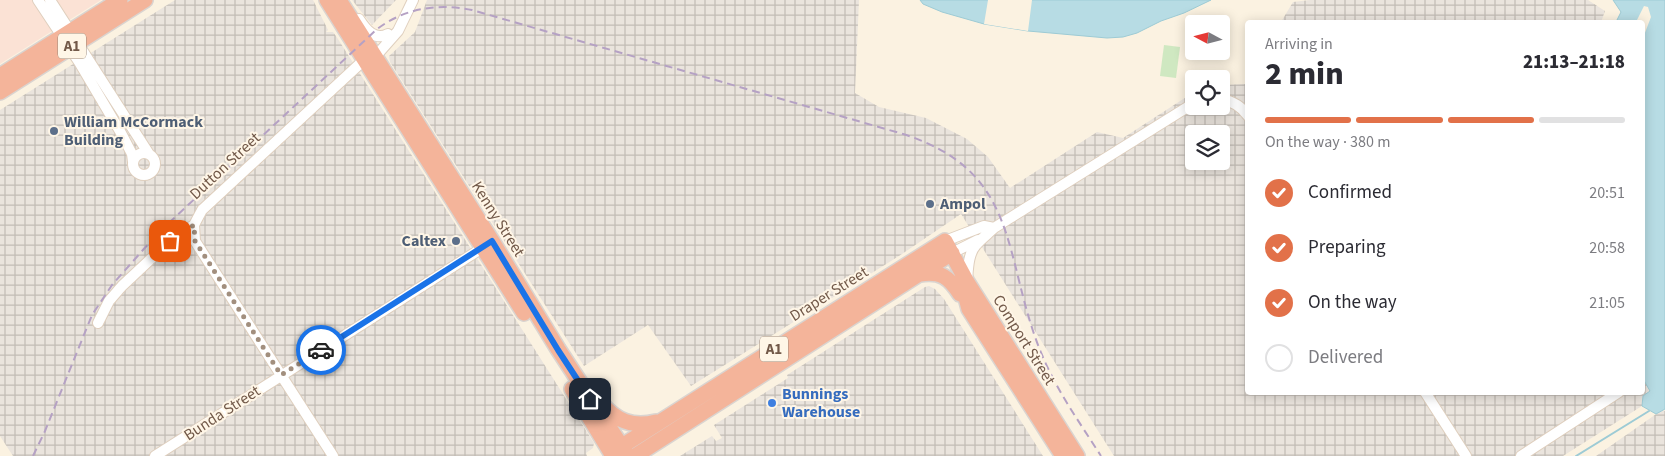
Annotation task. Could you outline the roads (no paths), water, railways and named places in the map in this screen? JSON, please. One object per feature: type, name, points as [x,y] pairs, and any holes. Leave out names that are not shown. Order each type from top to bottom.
[{"type":"highway","name":"A1","points":[[0,92],[120,0]]},
{"type":"highway","name":"A1","points":[[0,76],[145,0]]},
{"type":"highway","name":"Kenny Street","points":[[326,0],[370,56]]},
{"type":"highway","name":"Kenny Street","points":[[341,0],[370,56],[619,453]]},
{"type":"highway","name":"Kenny Street","points":[[487,244],[558,350],[619,453]]},
{"type":"highway","name":"Draper Street","points":[[635,456],[918,274],[945,249]]},
{"type":"highway","name":"Draper Street","points":[[619,453],[660,421],[945,249]]},
{"type":"highway","name":"Comport Street","points":[[945,249],[1078,456]]},
{"type":"highway","name":"Comport Street","points":[[945,249],[965,294],[969,308],[1063,456]]},
{"type":"highway","points":[[918,274],[937,274],[950,280],[969,308]]},
{"type":"highway","points":[[558,350],[616,418],[633,424],[648,424],[660,421]]},
{"type":"street","points":[[38,0],[70,40],[152,156],[155,163],[153,170],[148,175],[140,174],[135,169],[132,154],[126,141],[70,40],[50,0]]},
{"type":"street","points":[[341,0],[352,9],[370,32],[380,37],[388,34]]},
{"type":"street","name":"Dutton Street","points":[[98,323],[109,301],[126,281],[170,241],[194,225],[202,210],[396,33],[413,0]]},
{"type":"street","name":"Dutton Street","points":[[370,56],[405,16]]},
{"type":"street","points":[[1230,102],[1241,108],[1245,113]]},
{"type":"street","name":"Draper Street","points":[[967,282],[968,266],[972,251],[994,228],[1185,109]]},
{"type":"street","points":[[126,141],[130,125]]},
{"type":"street","points":[[134,162],[139,154],[149,154]]},
{"type":"street","points":[[194,225],[195,241],[332,456]]},
{"type":"street","name":"Draper Street","points":[[945,249],[984,226],[994,228]]},
{"type":"street","name":"Draper Street","points":[[945,249],[986,236]]},
{"type":"street","name":"Bunda Street","points":[[154,456],[487,244]]},
{"type":"street","points":[[1427,395],[1466,456]]},
{"type":"street","points":[[1521,456],[1614,395]]},
{"type":"water","points":[[920,0],[1211,0],[1137,33],[1123,37],[1107,38],[1028,31],[984,24],[942,12],[923,4]]},
{"type":"water","points":[[1613,0],[1665,0],[1665,409],[1656,414],[1642,406],[1643,396],[1650,391],[1645,382],[1645,20],[1617,20],[1621,12]]},
{"type":"waterway","points":[[1576,456],[1649,411]]},
{"type":"railway","points":[[33,456],[92,315],[112,285],[157,234],[376,30],[410,12],[434,7],[472,10],[903,134],[942,151],[970,171],[989,196],[1002,223],[1012,253],[1029,320],[1042,355],[1062,394],[1101,456]]},
{"type":"place","name":"William McCormack Building","points":[[54,131]]},
{"type":"place","name":"Ampol","points":[[930,204]]},
{"type":"place","name":"Caltex","points":[[456,241]]},
{"type":"place","name":"Bunnings Warehouse","points":[[772,403]]}]
